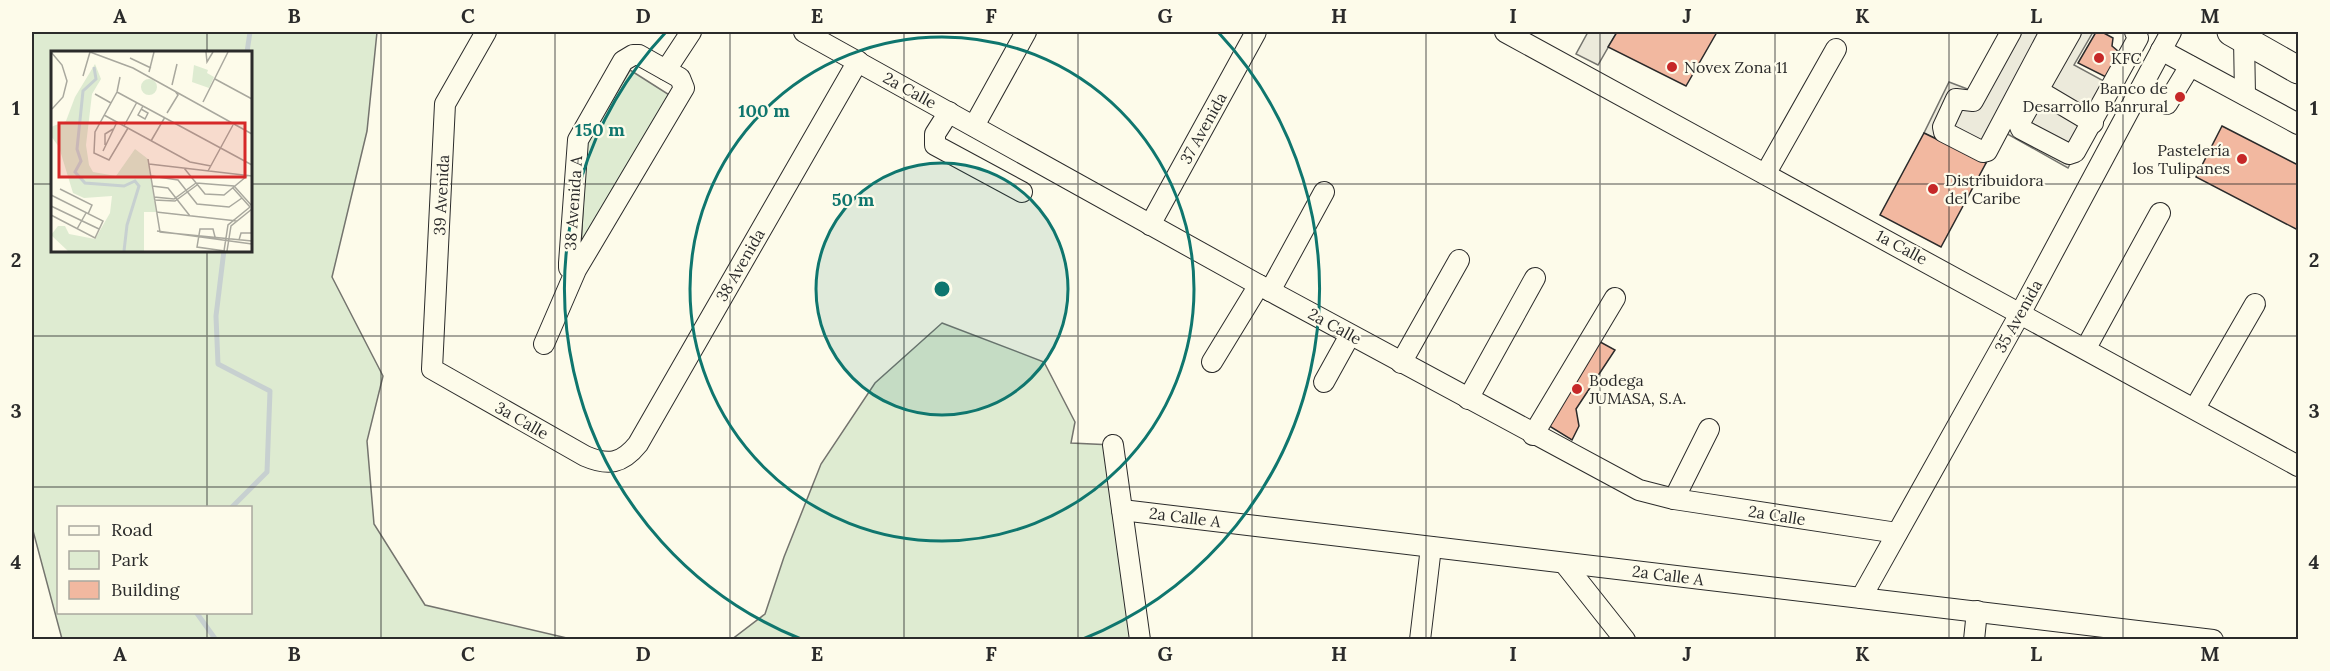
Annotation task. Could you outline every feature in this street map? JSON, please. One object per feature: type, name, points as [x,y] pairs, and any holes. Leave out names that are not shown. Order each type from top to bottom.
[{"type":"highway","points":[[2237,35],[2298,70]]},
{"type":"street","name":"39 Avenida","points":[[432,369],[445,104],[486,32]]},
{"type":"street","points":[[666,70],[691,32]]},
{"type":"street","name":"2a Calle","points":[[808,32],[1264,288],[1533,435],[1639,490],[1674,499],[1897,533]]},
{"type":"street","points":[[974,126],[1026,32]]},
{"type":"street","name":"37 Avenida","points":[[1150,225],[1256,32]]},
{"type":"street","name":"1a Calle","points":[[1505,32],[2021,312],[2298,466]]},
{"type":"street","points":[[2011,32],[1972,101],[1956,99],[1943,128],[1944,132],[1983,152],[1987,151],[2050,32]]},
{"type":"street","points":[[2071,32],[2019,124],[2020,129],[2072,154],[2093,123],[2138,38],[2135,32]]},
{"type":"street","name":"35 Avenida","points":[[1861,598],[2021,312],[2171,32]]},
{"type":"street","points":[[2237,35],[2245,95]]},
{"type":"street","points":[[1766,173],[1836,49]]},
{"type":"street","points":[[2161,50],[2298,124]]},
{"type":"street","name":"38 Avenida A","points":[[639,55],[666,70],[683,80],[684,88],[576,270],[569,268],[578,140],[628,57],[639,55]]},
{"type":"street","name":"38 Avenida","points":[[615,463],[629,455],[638,444],[858,61]]},
{"type":"street","points":[[2140,90],[2167,104],[2190,66]]},
{"type":"street","points":[[2039,91],[2093,123]]},
{"type":"street","points":[[949,112],[935,134],[935,145],[1022,192]]},
{"type":"street","points":[[1212,362],[1264,288],[1324,192]]},
{"type":"street","points":[[2086,348],[2160,213]]},
{"type":"street","points":[[1401,363],[1459,260]]},
{"type":"street","points":[[544,344],[576,270]]},
{"type":"street","points":[[1467,399],[1535,278]]},
{"type":"street","points":[[1533,435],[1615,298]]},
{"type":"street","points":[[2195,408],[2255,304]]},
{"type":"street","points":[[1324,382],[1350,335]]},
{"type":"street","name":"3a Calle","points":[[432,369],[585,456],[599,462],[615,463]]},
{"type":"street","points":[[1674,499],[1708,429]]},
{"type":"street","points":[[1113,445],[1140,639]]},
{"type":"street","name":"2a Calle A","points":[[1122,510],[2213,639]]},
{"type":"street","points":[[1420,639],[1431,546]]},
{"type":"street","points":[[1564,563],[1625,639]]},
{"type":"street","points":[[1974,639],[1977,611]]},
{"type":"green space","points":[[32,32],[377,32],[367,131],[332,277],[383,376],[367,441],[374,524],[425,605],[571,639],[62,639],[32,527]]},
{"type":"green space","points":[[630,70],[671,96],[581,250],[586,144]]},
{"type":"green space","points":[[942,323],[1044,362],[1075,422],[1071,443],[1113,445],[1140,639],[731,640],[765,614],[784,557],[821,464],[875,383]]},
{"type":"shaded area","points":[[1588,32],[1617,32],[1598,65],[1576,54]]},
{"type":"shaded area","points":[[2003,32],[2093,32],[2074,65],[2111,85],[2068,168],[2004,132],[1986,163],[1924,133],[1949,82],[1970,90]]},
{"type":"building","name":"Novex Zona 11","points":[[1617,32],[1717,32],[1686,86],[1608,47]]},
{"type":"building","name":"KFC","points":[[2096,32],[2102,32],[2113,38],[2112,46],[2119,52],[2106,77],[2078,63]]},
{"type":"building","points":[[2222,126],[2298,165],[2298,230],[2196,177]]},
{"type":"building","name":"Distribuidora del Caribe","points":[[1924,133],[1986,163],[1941,247],[1880,215]]},
{"type":"building","name":"Bodega JUMASA, S.A.","points":[[1593,338],[1615,350],[1576,409],[1579,426],[1572,440],[1546,424]]},
{"type":"waterway","points":[[247,51],[250,32]]},
{"type":"waterway","points":[[224,252],[216,316],[218,364],[270,391],[267,472],[233,506]]},
{"type":"waterway","points":[[197,614],[216,640]]},
{"type":"place","name":"KFC","points":[[2099,58]]},
{"type":"place","name":"Novex Zona 11","points":[[1672,67]]},
{"type":"place","name":"Banco de Desarrollo Banrural","points":[[2180,97]]},
{"type":"place","name":"Pastelería los Tulipanes","points":[[2242,159]]},
{"type":"place","name":"Distribuidora del Caribe","points":[[1933,189]]},
{"type":"place","name":"Bodega JUMASA, S.A.","points":[[1577,389]]}]
